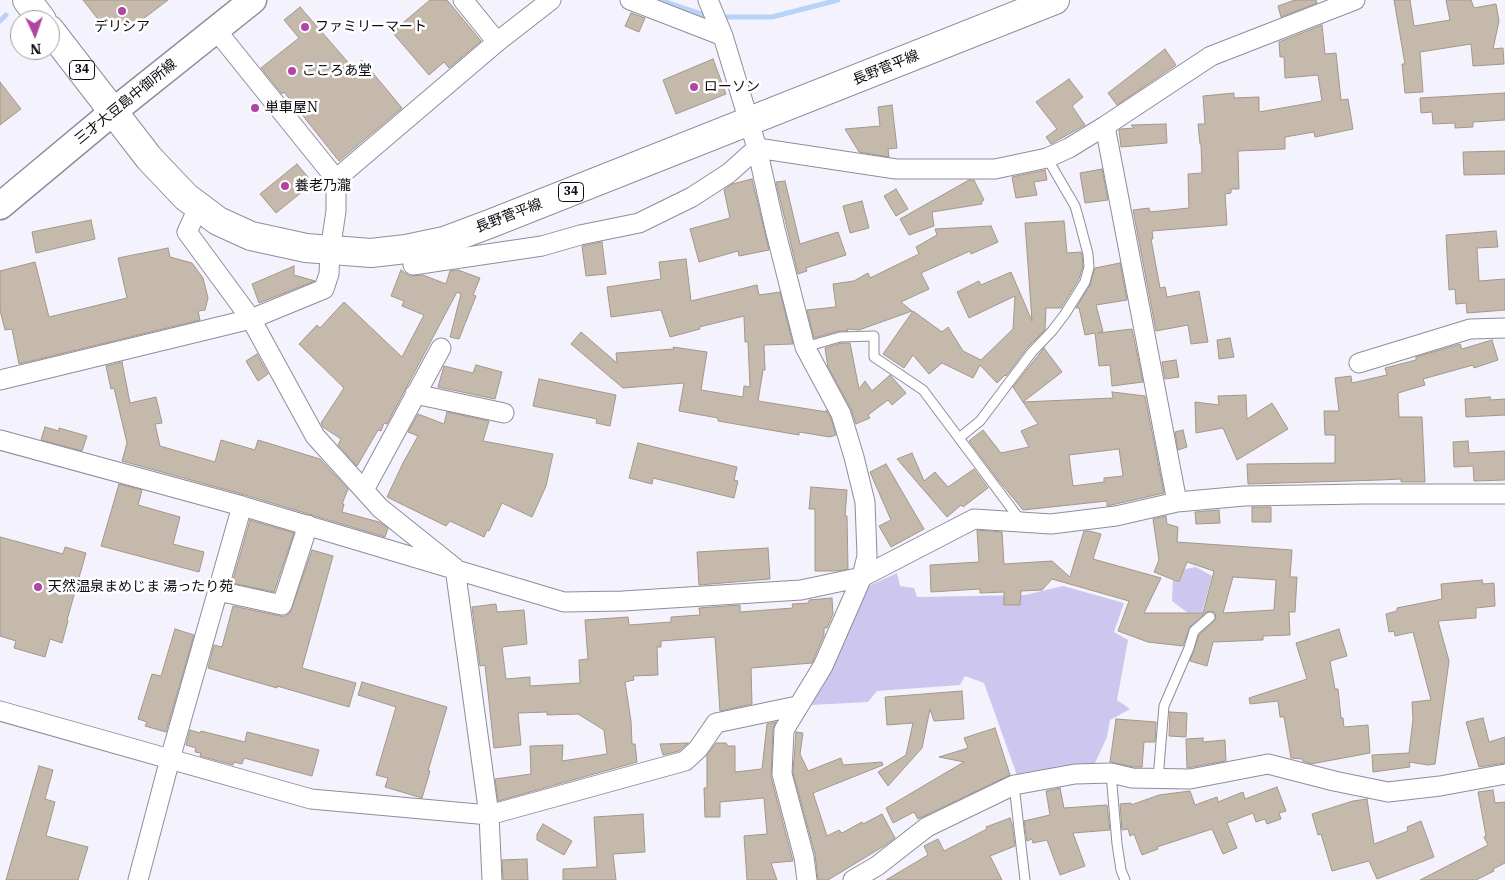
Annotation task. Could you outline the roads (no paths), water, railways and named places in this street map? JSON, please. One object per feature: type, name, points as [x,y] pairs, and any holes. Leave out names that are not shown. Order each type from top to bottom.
[{"type":"main road","name":"三才大豆島中御所線","points":[[0,206],[114,111],[253,0]]},
{"type":"main road","name":"長野菅平線","points":[[60,43],[149,158],[186,197],[218,220],[251,236],[306,248],[371,253],[406,249],[444,240],[1055,0]]},
{"type":"street","points":[[463,0],[497,42]]},
{"type":"street","points":[[336,179],[497,42],[551,0]]},
{"type":"street","points":[[630,0],[721,32]]},
{"type":"street","points":[[757,148],[896,169],[995,169],[1046,158],[1069,148],[1106,126],[1211,56],[1355,0]]},
{"type":"street","points":[[711,5],[757,148],[774,228],[806,347],[841,414],[865,502],[867,556],[862,577],[823,666],[784,730],[782,774],[804,857],[807,880]]},
{"type":"street","points":[[0,380],[250,319],[324,289],[330,274],[330,251],[336,211],[336,179],[216,30]]},
{"type":"street","points":[[1106,126],[1177,502]]},
{"type":"street","points":[[413,265],[542,246],[580,235],[639,223],[692,197],[729,173],[757,148]]},
{"type":"street","points":[[201,208],[187,232],[250,319],[315,436],[380,508],[455,568],[489,816],[492,880]]},
{"type":"street","points":[[1359,363],[1470,329],[1505,328]]},
{"type":"street","points":[[364,490],[441,348]]},
{"type":"street","points":[[415,394],[504,413]]},
{"type":"street","points":[[0,440],[242,506],[564,602],[623,601],[801,590],[862,577],[974,519],[1052,524],[1116,516],[1177,502],[1254,496],[1505,494]]},
{"type":"street","points":[[138,880],[170,759],[242,506]]},
{"type":"street","points":[[218,592],[282,605],[308,525]]},
{"type":"street","points":[[0,711],[311,800],[489,816],[685,761],[698,748],[716,723],[797,706]]},
{"type":"street","points":[[854,880],[877,866],[927,827],[1014,785],[1075,774],[1111,773],[1132,778],[1190,779],[1268,764],[1334,781],[1388,792],[1440,786],[1505,774]]},
{"type":"lane","points":[[959,438],[980,421],[1032,352],[1065,314],[1085,282],[1089,268],[1088,254],[1075,206],[1046,158]]},
{"type":"lane","points":[[806,347],[840,337],[874,336],[874,357],[923,390],[1021,522]]},
{"type":"lane","points":[[1158,779],[1164,706],[1189,648],[1194,631],[1210,617]]},
{"type":"lane","points":[[1111,773],[1117,844],[1121,870],[1125,880]]},
{"type":"lane","points":[[1014,785],[1026,880]]},
{"type":"waterway","points":[[660,0],[710,17]]},
{"type":"waterway","points":[[718,17],[772,17],[838,0]]},
{"type":"waterway","points":[[0,21],[6,15]]},
{"type":"place","name":"デリシア","points":[[122,11]]},
{"type":"place","name":"ファミリーマート","points":[[305,27]]},
{"type":"place","name":"こころあ堂","points":[[292,71]]},
{"type":"place","name":"ローソン","points":[[694,87]]},
{"type":"place","name":"単車屋N","points":[[255,108]]},
{"type":"place","name":"養老乃瀧","points":[[285,186]]},
{"type":"place","name":"天然温泉まめじま 湯ったり苑","points":[[38,587]]}]
